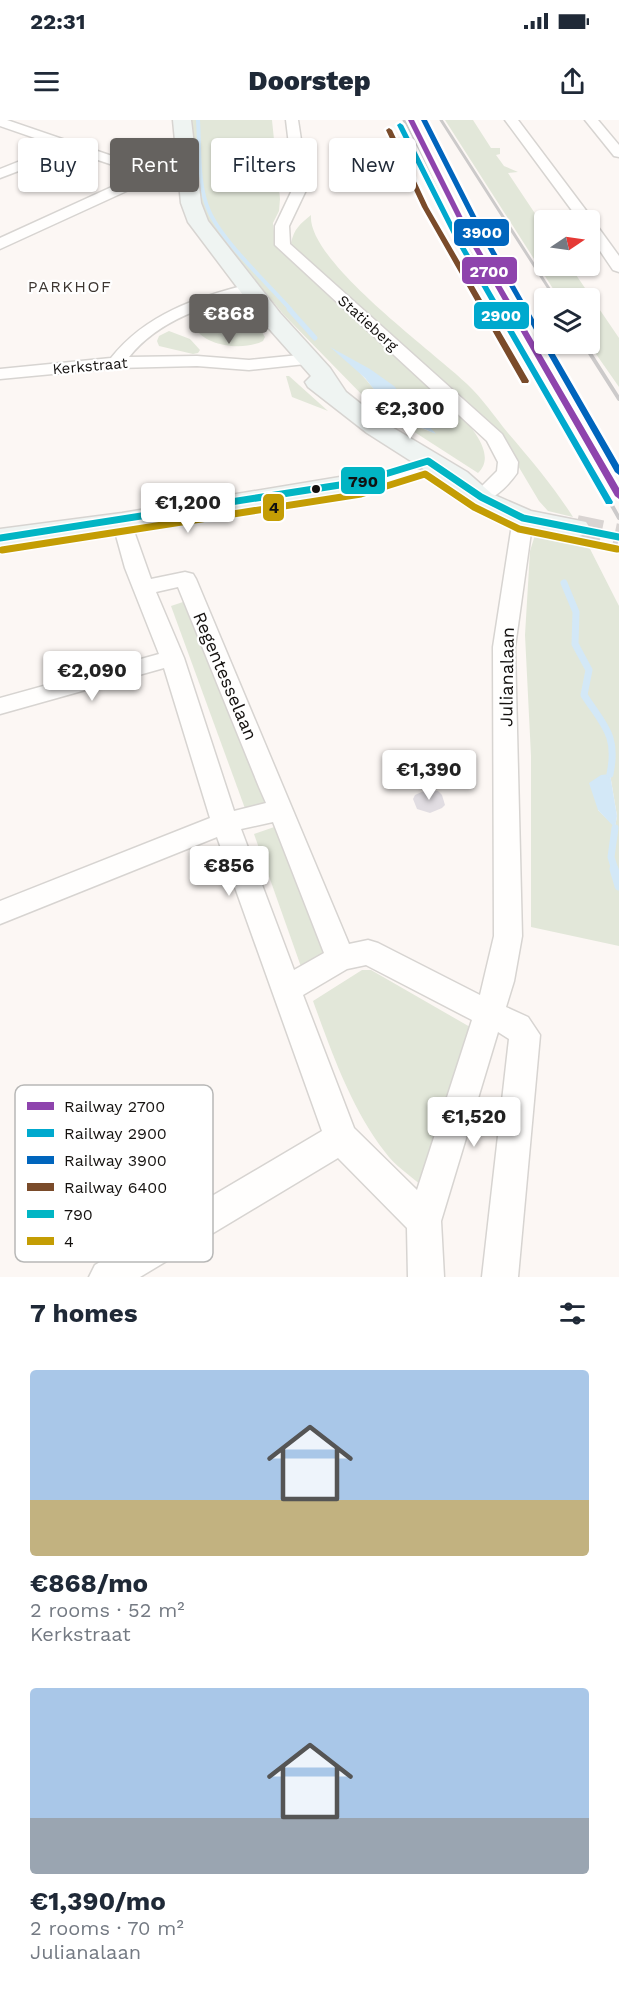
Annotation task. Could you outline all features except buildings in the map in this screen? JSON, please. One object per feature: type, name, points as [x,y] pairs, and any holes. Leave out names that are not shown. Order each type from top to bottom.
[{"type":"street","points":[[182,120],[184,138]]},
{"type":"street","name":"Statieberg","points":[[292,120],[301,186],[282,226],[283,245],[495,438],[508,462],[507,473],[481,497]]},
{"type":"street","points":[[511,120],[578,210]]},
{"type":"street","points":[[591,120],[619,153]]},
{"type":"street","points":[[0,122],[47,138]]},
{"type":"street","points":[[0,174],[18,167]]},
{"type":"street","points":[[0,244],[113,192]]},
{"type":"street","points":[[190,192],[191,203],[198,222],[272,318],[300,361],[416,466],[444,484],[481,497],[523,518],[576,528]]},
{"type":"street","points":[[600,240],[619,267]]},
{"type":"street","points":[[116,363],[129,344],[160,321],[210,299],[249,289]]},
{"type":"street","name":"Kerkstraat","points":[[0,374],[116,363],[179,362],[249,370],[300,361]]},
{"type":"street","points":[[0,538],[122,521],[370,480],[416,466]]},
{"type":"street","name":"Julianalaan","points":[[426,1277],[424,1221],[499,981],[508,936],[504,646],[523,518]]},
{"type":"street","points":[[122,521],[130,549],[172,658],[225,823],[341,1138],[424,1221]]},
{"type":"street","name":"Regentesselaan","points":[[145,587],[185,579],[340,958]]},
{"type":"street","points":[[0,706],[172,658]]},
{"type":"street","points":[[0,913],[225,823],[280,810]]},
{"type":"street","points":[[288,989],[340,958],[368,952],[517,1026],[525,1035],[500,1277]]},
{"type":"street","points":[[213,1214],[341,1138]]},
{"type":"street","points":[[107,1277],[132,1262]]},
{"type":"shaded area","points":[[192,120],[272,120],[274,138],[211,138],[211,192],[279,192],[279,211],[273,223],[276,247],[462,416],[477,436],[484,451],[485,459],[478,473],[371,404],[284,315],[219,236],[203,212],[199,179],[199,138],[194,138]],"holes":[[[353,366],[435,433],[420,428],[397,413]]]},
{"type":"shaded area","points":[[445,120],[473,120],[491,148],[500,148],[500,154],[496,155],[504,166],[518,172],[508,173],[534,212],[534,259]]},
{"type":"shaded area","points":[[311,215],[315,234],[329,256],[375,304],[473,389],[542,474],[573,517],[548,511],[539,501],[511,454],[471,405],[294,248],[291,243],[296,230]]},
{"type":"shaded area","points":[[545,276],[577,276],[585,288],[553,288]]},
{"type":"shaded area","points":[[600,310],[619,338],[619,387],[596,354],[600,354]]},
{"type":"shaded area","points":[[239,317],[256,322],[265,337],[263,341],[246,346],[215,343],[206,339],[194,326],[195,322],[208,318]]},
{"type":"shaded area","points":[[169,331],[190,339],[200,350],[198,353],[193,354],[159,346],[157,341],[159,336]]},
{"type":"shaded area","points":[[286,376],[289,376],[328,411],[292,397]]},
{"type":"shaded area","points":[[535,535],[586,541],[619,606],[619,946],[531,927],[531,756],[525,635],[530,551]],"holes":[[[610,774],[617,816],[615,827],[598,810]]]},
{"type":"shaded area","points":[[189,600],[274,805],[247,814],[171,606]]},
{"type":"shaded area","points":[[283,824],[331,957],[305,978],[254,834]]},
{"type":"shaded area","points":[[362,970],[371,970],[477,1031],[423,1187],[389,1157],[362,1117],[343,1080],[313,1001]]},
{"type":"water","points":[[330,347],[370,369],[394,386],[436,434],[406,421],[388,407],[365,378]]},
{"type":"water","points":[[610,774],[617,816],[615,828],[598,810],[589,783],[601,775]]},
{"type":"waterway","points":[[198,120],[202,189],[209,211],[215,223],[235,249],[291,310]]},
{"type":"waterway","points":[[289,309],[315,338]]},
{"type":"waterway","points":[[564,583],[576,612],[575,644],[589,670],[584,695],[603,723],[611,740],[610,774]]},
{"type":"waterway","points":[[615,828],[611,857],[615,870]]},
{"type":"waterway","points":[[614,869],[619,886]]},
{"type":"tunnel","points":[[576,528],[619,537]]},
{"type":"railway","points":[[404,120],[448,214],[502,310]]},
{"type":"railway","points":[[441,120],[549,288]]},
{"type":"railway","points":[[501,309],[619,518]]},
{"type":"railway","points":[[590,354],[619,399]]},
{"type":"rail line","name":"2700","points":[[411,120],[467,232],[619,496]]},
{"type":"rail line","name":"3900","points":[[424,120],[478,226],[534,325]]},
{"type":"rail line","name":"2900","points":[[400,125],[457,238],[609,502]]},
{"type":"rail line","name":"6400","points":[[389,130],[425,207],[525,381]]},
{"type":"rail line","name":"3900","points":[[551,354],[619,472]]},
{"type":"transit line","name":"790","points":[[0,538],[359,482],[428,461],[481,497],[523,518],[619,537]]},
{"type":"transit line","name":"4","points":[[2,550],[361,494],[425,474],[474,507],[519,529],[617,549]]},
{"type":"district","name":"PARKHOF","points":[[70,286]]}]
